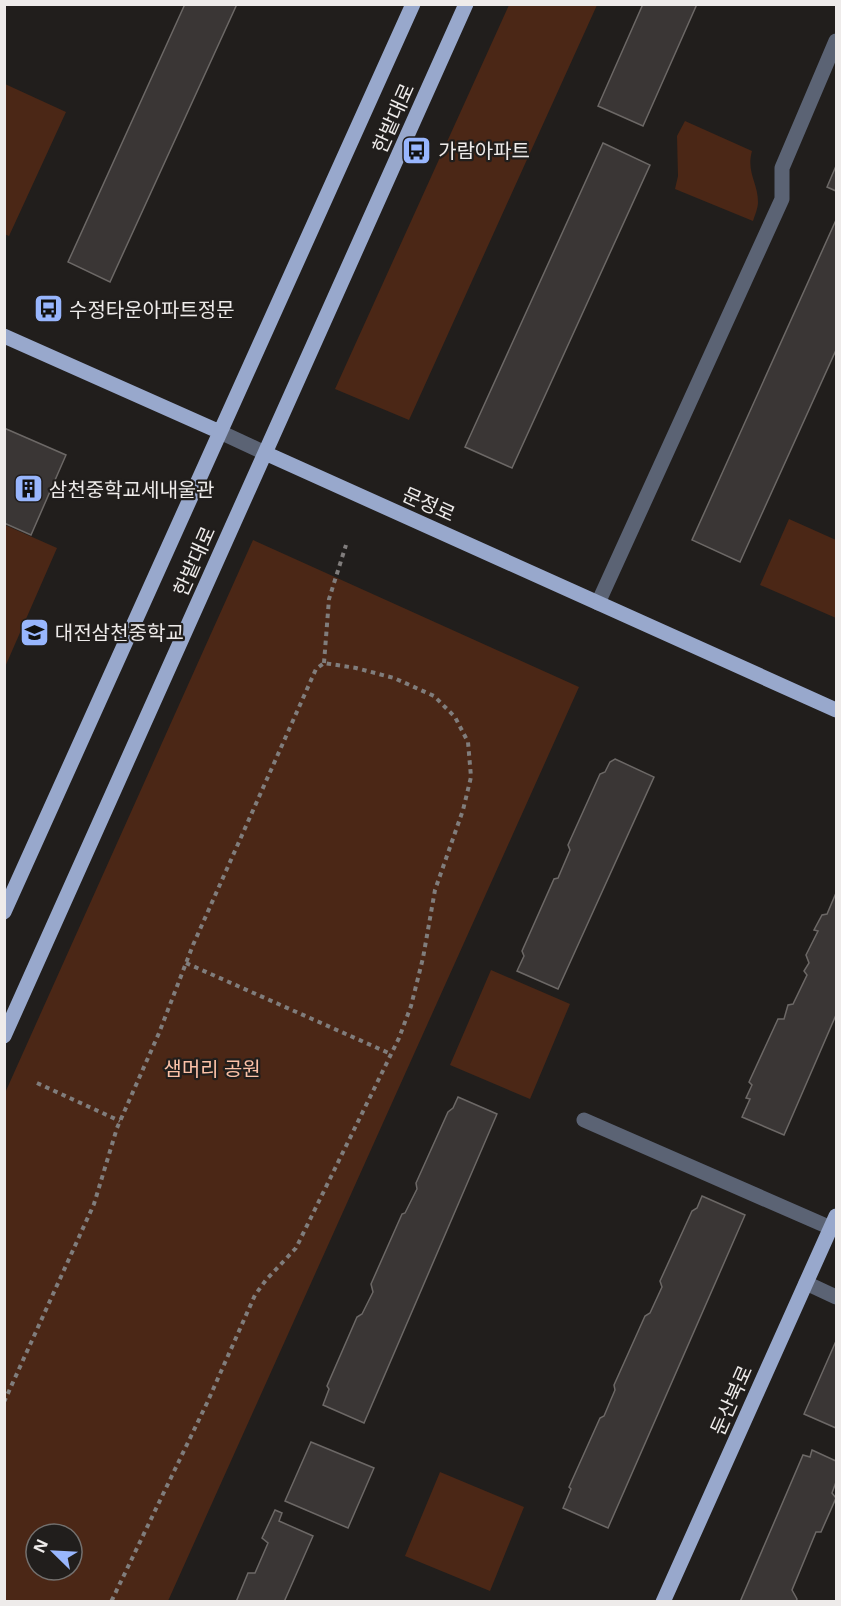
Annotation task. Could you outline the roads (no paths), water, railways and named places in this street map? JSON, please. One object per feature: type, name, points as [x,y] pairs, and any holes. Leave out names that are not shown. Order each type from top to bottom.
[{"type":"main road","name":"한밭대로","points":[[4,912],[413,4]]},
{"type":"main road","name":"한밭대로","points":[[4,1036],[466,4]]},
{"type":"main road","name":"문정로","points":[[4,336],[220,432]]},
{"type":"main road","name":"문정로","points":[[266,453],[837,711]]},
{"type":"main road","name":"둔산북로","points":[[663,1602],[834,1222]]},
{"type":"street","points":[[598,603],[782,199],[782,168],[837,41]]},
{"type":"street","name":"문정로","points":[[220,432],[266,453]]},
{"type":"street","points":[[584,1120],[834,1222]]},
{"type":"street","points":[[806,1283],[837,1297]]},
{"type":"place","name":"가람아파트","points":[[417,150]]},
{"type":"place","name":"수정타운아파트정문","points":[[48,309]]},
{"type":"place","name":"삼천중학교세내울관","points":[[28,489]]},
{"type":"place","name":"대전삼천중학교","points":[[34,632]]},
{"type":"park label","name":"샘머리 공원","points":[[212,1068]]}]
